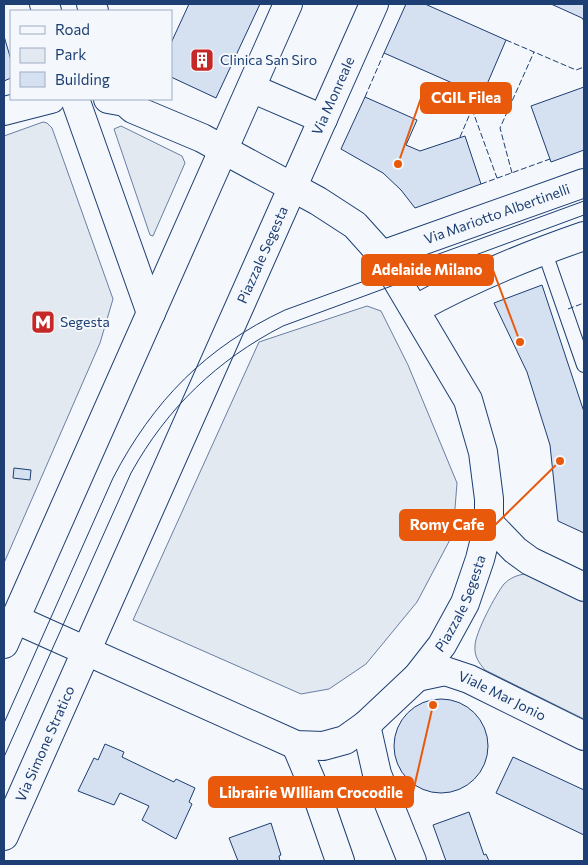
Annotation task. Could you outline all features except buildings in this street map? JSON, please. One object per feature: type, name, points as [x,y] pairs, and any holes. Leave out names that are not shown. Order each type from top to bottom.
[{"type":"street","points":[[4,644],[9,616],[151,314],[288,4]]},
{"type":"street","name":"Via Monreale","points":[[293,187],[374,4]]},
{"type":"street","points":[[251,88],[323,119]]},
{"type":"street","points":[[4,111],[47,100]]},
{"type":"street","points":[[75,100],[151,314]]},
{"type":"street","name":"Piazzale Segesta","points":[[9,616],[296,745],[323,746],[345,740],[366,725],[418,677],[442,644],[464,604],[480,560],[490,523],[483,452],[468,400],[416,309],[382,255],[355,226],[293,187],[202,138],[133,109],[119,100]]},
{"type":"street","name":"Via Mariotto Albertinelli","points":[[382,255],[584,183]]},
{"type":"street","name":"Piazzale Segesta","points":[[86,650],[293,187]]},
{"type":"street","points":[[416,309],[457,286],[544,250],[584,236]]},
{"type":"street","points":[[490,523],[515,550],[530,561],[584,587]]},
{"type":"street","name":"Via Simone Stratico","points":[[4,836],[86,650]]},
{"type":"street","name":"Viale Mar Jonio","points":[[418,677],[445,671],[469,679],[584,736]]},
{"type":"street","points":[[366,725],[377,774],[412,861]]},
{"type":"street","points":[[296,745],[317,795],[340,861]]},
{"type":"lane","points":[[544,250],[584,365]]},
{"type":"green space","points":[[43,122],[52,128],[113,299],[100,343],[4,563],[4,136]]},
{"type":"green space","points":[[121,126],[182,156],[185,163],[153,236],[150,235],[114,129]]},
{"type":"green space","points":[[367,306],[381,311],[408,365],[457,483],[453,534],[417,602],[366,664],[329,689],[301,694],[133,620],[259,342]]},
{"type":"green space","points":[[525,574],[584,599],[584,719],[485,670],[476,656],[475,646],[478,632],[496,596],[509,580]]},
{"type":"tram line","points":[[4,723],[113,478],[146,424],[184,379],[206,359],[230,341],[285,310],[584,201]]},
{"type":"tram line","points":[[4,757],[131,473],[161,427],[215,370],[259,339],[283,326],[584,215]]},
{"type":"fence","points":[[506,40],[576,70],[584,67]]},
{"type":"fence","points":[[512,173],[500,128],[534,52]]},
{"type":"fence","points":[[365,97],[384,53]]},
{"type":"fence","points":[[460,137],[478,95]]},
{"type":"fence","points":[[472,109],[497,178]]},
{"type":"fence","points":[[481,184],[550,159]]},
{"type":"fence","points":[[568,309],[584,303]]},
{"type":"place","name":"Clinica San Siro","points":[[202,60]]},
{"type":"place","name":"CGIL Filea","points":[[398,164]]},
{"type":"place","name":"Segesta","points":[[43,322]]},
{"type":"place","name":"Adelaide Milano","points":[[520,342]]},
{"type":"place","name":"Romy Cafe","points":[[560,461]]},
{"type":"place","name":"Librairie WIlliam Crocodile","points":[[433,705]]}]
